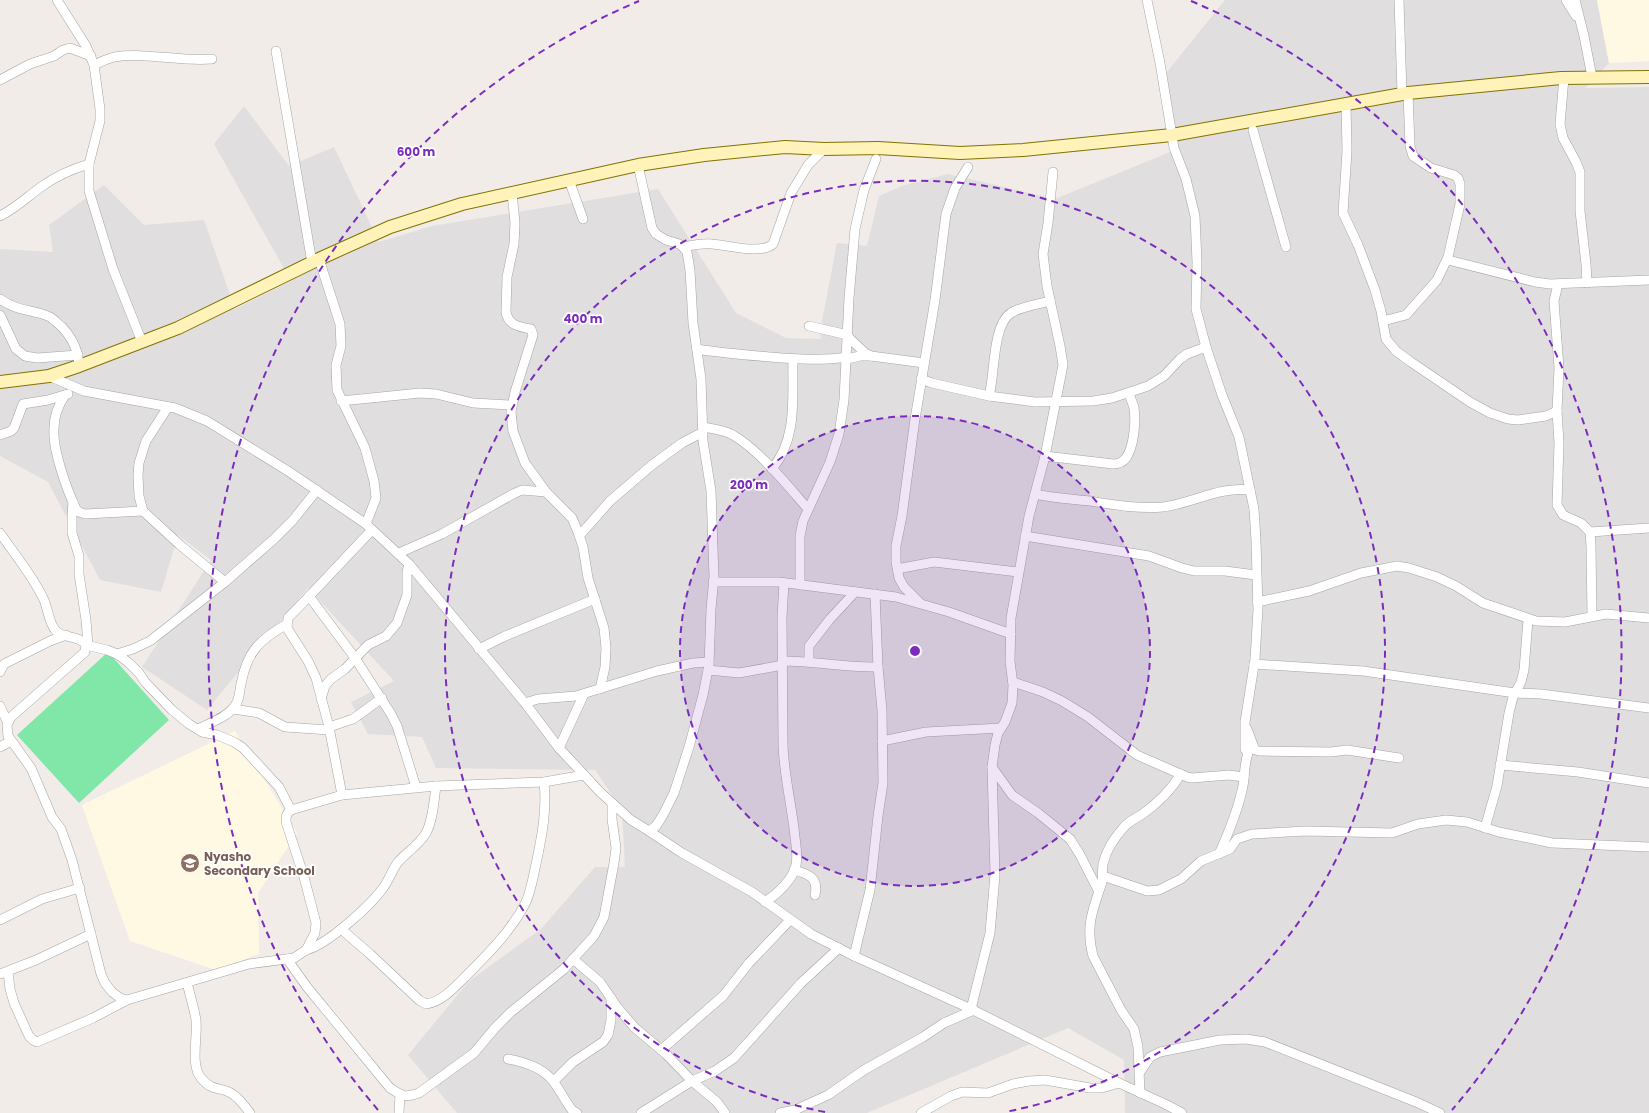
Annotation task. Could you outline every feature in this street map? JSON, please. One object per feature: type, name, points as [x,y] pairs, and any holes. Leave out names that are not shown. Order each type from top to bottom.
[{"type":"main road","points":[[0,382],[49,376],[79,361],[142,342],[178,328],[315,261],[390,227],[462,204],[638,165],[785,147],[824,149],[878,148],[969,153],[1023,150],[1172,135],[1405,94],[1564,78],[1649,77]]},
{"type":"street","points":[[57,0],[78,33],[92,61],[100,109],[100,121],[89,164],[89,191],[113,269],[142,342]]},
{"type":"street","points":[[1147,0],[1160,64],[1174,148],[1186,179],[1194,216],[1197,262],[1196,309],[1206,347],[1222,395],[1239,437],[1250,490],[1256,541],[1257,602],[1254,664],[1245,722],[1245,749],[1248,753],[1245,761],[1242,790],[1228,834],[1219,854]]},
{"type":"street","points":[[1383,321],[1401,316],[1410,311],[1437,280],[1448,260],[1460,204],[1460,184],[1458,178],[1454,174],[1431,168],[1413,156],[1410,146],[1399,0]]},
{"type":"street","points":[[1566,0],[1581,25]]},
{"type":"street","points":[[1575,0],[1592,77]]},
{"type":"street","points":[[0,80],[30,64],[54,56],[63,50],[70,48],[92,61],[119,57],[146,56],[212,59]]},
{"type":"street","points":[[276,51],[315,261],[340,324],[341,346],[337,357],[337,390],[365,448],[374,481],[376,498],[369,527],[350,556],[288,618],[287,624],[287,628],[308,661],[316,678],[329,729],[342,795]]},
{"type":"street","points":[[1564,78],[1560,124],[1563,138],[1579,169],[1580,211],[1587,283]]},
{"type":"street","points":[[1346,104],[1347,151],[1343,213],[1358,245],[1379,302],[1386,339],[1396,351],[1470,402],[1490,413],[1508,419],[1518,420],[1546,416],[1557,411]]},
{"type":"street","points":[[1253,130],[1286,247]]},
{"type":"street","points":[[683,247],[711,244],[752,249],[770,248],[773,244],[791,194],[808,165],[824,149]]},
{"type":"street","points":[[800,585],[800,536],[803,521],[830,462],[839,434],[844,400],[849,298],[855,229],[864,190],[876,158]]},
{"type":"street","points":[[0,216],[13,210],[52,180],[73,169],[89,164]]},
{"type":"street","points":[[638,165],[652,228],[656,234],[666,240],[679,244],[687,252],[690,270],[693,324],[701,380],[703,429],[711,491],[714,554],[710,609],[709,666],[689,747],[674,793],[660,820],[656,826],[649,831]]},
{"type":"street","points":[[920,603],[904,587],[898,571],[896,546],[902,516],[921,379],[935,300],[946,214],[955,188],[968,167]]},
{"type":"street","points":[[972,1009],[990,933],[995,874],[992,767],[994,745],[1012,703],[1013,682],[1010,661],[1011,618],[1018,572],[1045,456],[1063,365],[1045,274],[1043,254],[1048,223],[1053,172]]},
{"type":"street","points":[[569,180],[583,219]]},
{"type":"street","points":[[512,193],[515,223],[514,244],[507,277],[506,312],[511,323],[520,327],[531,329],[533,336],[523,363],[512,405],[511,422],[525,463],[546,492],[572,518],[580,535],[584,547],[588,578],[604,628],[606,648],[605,667],[600,689]]},
{"type":"street","points":[[1448,260],[1539,283],[1558,284],[1649,280]]},
{"type":"street","points":[[1558,284],[1554,301],[1559,368],[1557,411],[1559,443],[1557,505],[1563,515],[1581,523],[1590,532],[1592,616]]},
{"type":"street","points":[[0,299],[12,307],[51,318],[71,337],[79,361],[25,356],[16,349],[0,315]]},
{"type":"street","points":[[988,396],[998,340],[1005,319],[1010,313],[1050,301]]},
{"type":"street","points":[[810,326],[848,336],[865,353],[871,356]]},
{"type":"street","points":[[921,379],[988,396],[1035,402],[1093,401],[1129,393],[1157,381],[1187,354],[1206,347]]},
{"type":"street","points":[[697,349],[713,352],[793,359],[833,360],[871,356],[924,363]]},
{"type":"street","points":[[772,470],[781,458],[790,435],[792,416],[793,359]]},
{"type":"street","points":[[49,376],[84,391],[176,408],[207,421],[317,490],[369,527],[399,553],[409,564],[525,703],[560,748],[612,804],[631,820],[682,852],[752,892],[810,934],[854,956],[972,1009],[1182,1113]]},
{"type":"street","points":[[73,387],[61,401],[54,426],[54,435],[59,460],[73,502],[79,512],[85,514],[143,511]]},
{"type":"street","points":[[341,401],[420,393],[436,394],[473,403],[512,405]]},
{"type":"street","points":[[1045,456],[1113,464],[1122,462],[1126,458],[1131,447],[1134,425],[1134,408],[1129,393]]},
{"type":"street","points":[[0,435],[11,431],[14,428],[23,404],[65,395]]},
{"type":"street","points":[[168,407],[146,441],[139,463],[139,496],[143,511],[180,545],[225,582]]},
{"type":"street","points":[[580,535],[610,501],[652,465],[703,429],[733,435],[755,453],[808,509]]},
{"type":"street","points":[[1035,494],[1143,508],[1181,504],[1238,488],[1250,490]]},
{"type":"street","points":[[117,654],[133,649],[150,641],[225,582],[274,539],[293,520],[317,490]]},
{"type":"street","points":[[399,553],[448,531],[522,490],[546,492]]},
{"type":"street","points":[[7,721],[85,652],[87,645],[86,620],[80,579],[79,556],[72,533],[73,502]]},
{"type":"street","points":[[1590,532],[1649,528]]},
{"type":"street","points":[[0,533],[34,581],[44,600],[55,629],[59,633],[80,639],[87,645],[117,654],[139,673],[145,682],[172,710],[189,724],[198,729],[234,742],[243,748],[279,787],[291,810]]},
{"type":"street","points":[[1026,536],[1149,556],[1194,571],[1225,571],[1256,575]]},
{"type":"street","points":[[898,571],[902,568],[934,562],[1018,572]]},
{"type":"street","points":[[321,699],[326,686],[368,645],[386,636],[397,623],[407,595],[407,572],[409,564]]},
{"type":"street","points":[[1257,602],[1309,592],[1361,573],[1379,568],[1397,566],[1409,568],[1437,577],[1456,586],[1483,603],[1528,620],[1545,623],[1565,622],[1606,614],[1649,618]]},
{"type":"street","points":[[713,582],[784,583],[896,597],[920,603],[1010,634]]},
{"type":"street","points":[[765,902],[783,886],[796,866],[796,845],[784,765],[782,726],[782,617],[784,583]]},
{"type":"street","points":[[809,661],[809,646],[830,619],[855,592]]},
{"type":"street","points":[[854,956],[870,890],[883,783],[882,710],[878,668],[875,594]]},
{"type":"street","points":[[309,596],[355,658],[367,679],[382,698],[397,726],[416,787]]},
{"type":"street","points":[[479,649],[503,637],[595,599]]},
{"type":"street","points":[[1486,828],[1494,801],[1509,713],[1524,670],[1528,620]]},
{"type":"street","points":[[198,729],[220,718],[233,709],[240,697],[244,670],[249,657],[255,648],[273,632],[287,624]]},
{"type":"street","points":[[1,668],[4,664],[39,646],[66,635]]},
{"type":"street","points":[[525,703],[538,699],[568,697],[584,694],[657,671],[693,663],[739,673],[782,663],[809,661],[855,668],[878,668]]},
{"type":"street","points":[[1254,664],[1363,671],[1515,693],[1541,694],[1649,708]]},
{"type":"street","points":[[1013,682],[1043,692],[1062,701],[1088,717],[1137,755],[1181,774],[1192,778],[1229,775],[1244,777]]},
{"type":"street","points":[[560,748],[584,694]]},
{"type":"street","points":[[233,709],[259,713],[284,727],[329,729],[353,719],[382,698]]},
{"type":"street","points":[[0,706],[7,721],[7,730],[11,741],[31,768],[52,817],[61,829],[80,888],[97,963],[105,983],[120,998],[128,1000]]},
{"type":"street","points":[[1245,722],[1255,750],[1259,751],[1331,752],[1347,750],[1399,758]]},
{"type":"street","points":[[882,741],[926,732],[1001,728]]},
{"type":"street","points":[[0,746],[11,741]]},
{"type":"street","points":[[1500,765],[1578,772],[1649,783]]},
{"type":"street","points":[[992,767],[1012,795],[1038,813],[1070,839],[1098,890]]},
{"type":"street","points":[[1140,1093],[1138,1047],[1134,1029],[1121,1010],[1105,981],[1091,947],[1091,913],[1103,876],[1105,856],[1114,839],[1129,822],[1143,814],[1165,796],[1181,774]]},
{"type":"street","points":[[306,950],[315,933],[316,923],[304,876],[286,822],[287,813],[291,810],[342,795],[416,787],[544,782],[584,775]]},
{"type":"street","points":[[341,929],[365,949],[419,1000],[426,1004],[438,1000],[461,980],[499,942],[525,905],[530,893],[543,830],[546,802],[544,782]]},
{"type":"street","points":[[91,934],[4,973],[14,1003],[29,1036],[37,1042],[93,1018],[128,1000],[187,984],[249,964],[294,958],[306,950],[325,942],[372,902],[385,887],[397,864],[421,841],[426,832],[433,810],[436,786]]},
{"type":"street","points":[[287,959],[307,987],[390,1088],[408,1097],[419,1093],[474,1053],[511,1012],[564,969],[594,936],[604,917],[616,848],[612,819],[612,804]]},
{"type":"street","points":[[1103,876],[1147,891],[1152,891],[1166,887],[1181,879],[1201,861],[1230,848],[1237,839],[1252,834],[1326,831],[1392,833],[1418,824],[1446,820],[1468,822],[1486,828],[1552,842],[1649,847]]},
{"type":"street","points":[[794,870],[806,874],[814,880],[816,888],[815,895]]},
{"type":"street","points":[[0,920],[42,899],[80,888]]},
{"type":"street","points":[[661,1050],[723,996],[749,964],[790,920]]},
{"type":"street","points":[[641,1113],[692,1081],[715,1071],[734,1058],[801,984],[839,948]]},
{"type":"street","points":[[573,959],[600,982],[626,1017],[692,1081],[717,1102],[725,1113]]},
{"type":"street","points":[[187,984],[196,1019],[196,1061],[198,1074],[210,1087],[231,1093],[246,1106],[250,1113]]},
{"type":"street","points":[[554,1081],[573,1062],[603,1042],[608,1035],[611,1020],[611,996]]},
{"type":"street","points":[[780,1113],[795,1110],[828,1095],[864,1070],[923,1037],[944,1023],[972,1009]]},
{"type":"street","points":[[1140,1072],[1150,1057],[1160,1052],[1220,1040],[1246,1039],[1265,1042],[1440,1113]]},
{"type":"street","points":[[508,1059],[524,1062],[535,1067],[554,1081],[572,1110],[577,1113]]},
{"type":"street","points":[[921,1113],[951,1096],[962,1092],[988,1093],[1013,1084],[1029,1081],[1045,1080],[1090,1088],[1102,1088],[1119,1083]]},
{"type":"street","points":[[399,1113],[400,1094]]},
{"type":"shaded area","points":[[1225,0],[1597,0],[1609,63],[1585,88],[1649,87],[1649,1113],[1125,1113],[1124,1060],[1068,1028],[867,1113],[457,1113],[408,1055],[469,981],[541,929],[595,867],[625,867],[622,810],[595,770],[436,768],[422,737],[368,734],[351,702],[394,681],[308,588],[207,710],[142,667],[211,560],[178,535],[161,592],[100,580],[48,482],[0,456],[0,249],[53,252],[49,225],[104,185],[144,225],[204,220],[235,309],[291,281],[214,144],[244,106],[289,166],[334,147],[379,242],[432,226],[658,189],[736,313],[786,338],[821,339],[820,331],[837,243],[867,246],[879,196],[902,186],[948,174],[1055,199],[1175,150],[1158,83]]},
{"type":"shaded area","points":[[1597,0],[1649,0],[1649,61],[1609,63]]},
{"type":"shaded area","name":"Nyasho Secondary School","points":[[235,731],[297,833],[258,893],[259,954],[216,970],[130,941],[82,805]]},
{"type":"green space","points":[[108,652],[169,720],[79,803],[17,735]]},
{"type":"place","name":"Nyasho Secondary School","points":[[190,863]]}]
